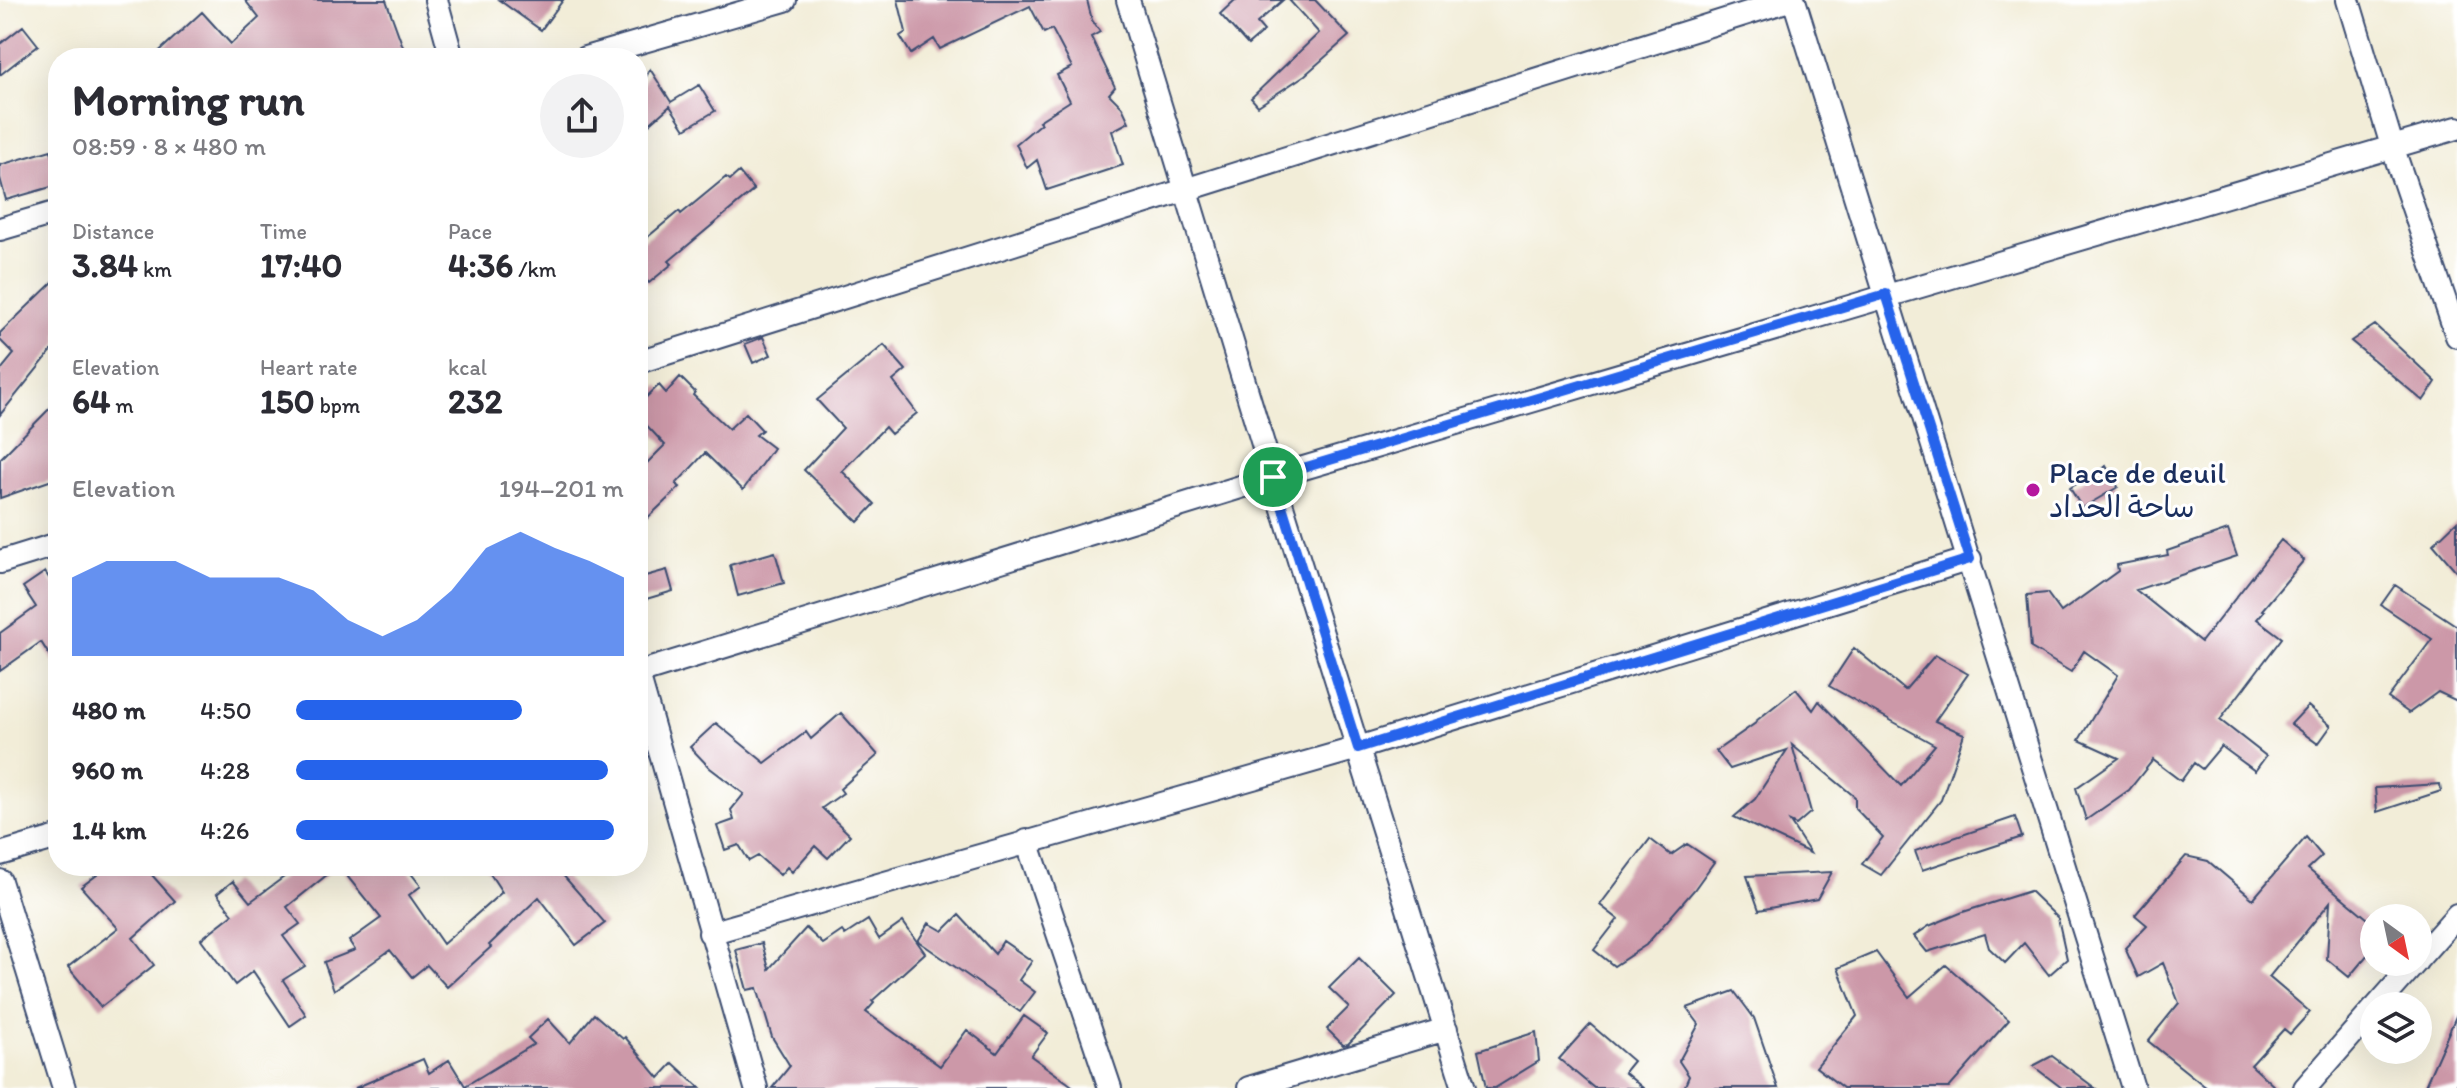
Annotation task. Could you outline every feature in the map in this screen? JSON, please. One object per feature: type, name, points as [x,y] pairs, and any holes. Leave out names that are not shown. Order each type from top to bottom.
[{"type":"street","points":[[436,0],[449,48]]},
{"type":"street","points":[[619,48],[785,0]]},
{"type":"street","points":[[1128,0],[1464,1088]]},
{"type":"street","points":[[648,359],[1792,0],[1970,559],[2133,1088]]},
{"type":"street","points":[[2348,0],[2393,149],[2457,336]]},
{"type":"street","points":[[648,671],[1273,477],[2457,128]]},
{"type":"street","points":[[0,229],[48,215]]},
{"type":"street","points":[[0,562],[48,547]]},
{"type":"street","points":[[710,933],[1358,748],[1970,559]]},
{"type":"street","points":[[648,710],[756,1088]]},
{"type":"street","points":[[0,854],[48,840]]},
{"type":"street","points":[[1027,841],[1110,1088]]},
{"type":"street","points":[[0,881],[64,1088]]},
{"type":"street","points":[[2432,944],[2457,915]]},
{"type":"street","points":[[2389,992],[2404,976]]},
{"type":"street","points":[[2305,1088],[2360,1025]]},
{"type":"street","points":[[1249,1088],[1446,1029]]},
{"type":"building","points":[[245,0],[386,0],[403,48],[163,48],[202,12],[231,44],[259,18]]},
{"type":"building","points":[[499,0],[563,0],[541,30]]},
{"type":"building","points":[[898,0],[1087,0],[1092,20],[1100,32],[1091,37],[1115,87],[1109,94],[1122,107],[1129,122],[1112,131],[1123,165],[1047,190],[1037,160],[1027,168],[1016,144],[1041,123],[1039,121],[1070,101],[1057,75],[1072,67],[1052,29],[1044,33],[1030,6],[940,49],[934,39],[911,54],[900,36],[906,32]]},
{"type":"building","points":[[1235,0],[1283,0],[1257,23],[1264,31],[1248,45],[1220,14]]},
{"type":"building","points":[[1289,0],[1315,0],[1349,36],[1305,75],[1258,106],[1251,98],[1319,33]]},
{"type":"building","points":[[23,26],[38,45],[0,75],[0,44]]},
{"type":"building","points":[[650,69],[671,102],[699,85],[715,111],[685,129],[670,106],[648,125]]},
{"type":"building","points":[[48,151],[48,188],[6,200],[0,165]]},
{"type":"building","points":[[739,172],[754,190],[669,261],[672,264],[649,283],[648,237],[726,177],[730,180]]},
{"type":"building","points":[[48,287],[48,355],[0,415],[0,371],[14,354],[0,340],[0,333]]},
{"type":"building","points":[[2375,325],[2436,382],[2423,401],[2351,341]]},
{"type":"building","points":[[763,337],[771,355],[753,363],[745,344]]},
{"type":"building","points":[[884,345],[906,370],[893,381],[917,413],[891,434],[885,427],[842,471],[875,504],[858,522],[804,470],[843,428],[817,400]]},
{"type":"building","points":[[680,377],[695,392],[693,395],[729,429],[746,413],[762,430],[756,435],[773,448],[743,490],[705,453],[676,484],[680,487],[648,517],[648,462],[665,445],[648,427],[648,395],[659,385],[666,393]]},
{"type":"building","points":[[48,410],[48,481],[0,498],[0,459]]},
{"type":"building","points":[[2106,466],[2118,487],[2082,508],[2070,488]]},
{"type":"building","points":[[2457,521],[2457,572],[2433,544]]},
{"type":"building","points":[[2228,530],[2237,556],[2136,590],[2201,642],[2281,540],[2304,560],[2257,619],[2282,638],[2220,720],[2266,756],[2255,771],[2221,746],[2202,769],[2194,763],[2181,781],[2153,760],[2129,790],[2086,820],[2076,788],[2119,758],[2079,740],[2118,675],[2084,651],[2071,672],[2031,648],[2027,595],[2047,593],[2061,612],[2118,571],[2117,565],[2168,555],[2167,551]]},
{"type":"building","points":[[775,552],[784,583],[738,596],[730,565]]},
{"type":"building","points":[[667,570],[673,591],[648,598],[648,575]]},
{"type":"building","points":[[45,572],[48,576],[48,653],[41,642],[0,671],[0,633],[36,607],[23,587]]},
{"type":"building","points":[[2395,585],[2457,626],[2457,701],[2438,692],[2409,713],[2388,698],[2432,639],[2381,605]]},
{"type":"building","points":[[1854,648],[1905,690],[1935,655],[1968,674],[1935,721],[1964,734],[1941,800],[1881,875],[1862,864],[1883,837],[1855,808],[1855,797],[1792,745],[1811,812],[1796,825],[1790,822],[1810,853],[1734,817],[1755,799],[1787,750],[1730,769],[1716,751],[1796,689],[1813,710],[1819,701],[1901,786],[1935,745],[1829,686]]},
{"type":"building","points":[[2308,706],[2331,726],[2318,744],[2291,724]]},
{"type":"building","points":[[841,713],[878,755],[840,789],[843,793],[822,808],[850,835],[828,858],[815,846],[792,872],[787,867],[780,875],[758,856],[749,861],[739,845],[725,850],[717,826],[734,820],[731,810],[744,794],[710,768],[690,747],[716,723],[765,763],[806,732],[811,739]]},
{"type":"building","points":[[2440,784],[2441,791],[2377,812],[2375,788]]},
{"type":"building","points":[[2015,817],[2022,837],[1922,870],[1915,851]]},
{"type":"building","points":[[2306,837],[2322,856],[2308,869],[2360,912],[2360,964],[2349,977],[2327,959],[2330,902],[2269,977],[2310,1012],[2290,1034],[2284,1029],[2251,1065],[2276,1088],[2207,1088],[2148,1041],[2179,1003],[2163,963],[2138,977],[2125,948],[2147,925],[2135,915],[2186,856],[2208,861],[2253,899]]},
{"type":"building","points":[[1650,839],[1671,855],[1687,844],[1714,862],[1646,945],[1614,966],[1594,950],[1618,919],[1600,905]]},
{"type":"building","points":[[1832,872],[1817,899],[1759,910],[1747,876]]},
{"type":"building","points":[[96,876],[153,876],[175,901],[133,938],[154,965],[101,1007],[68,967],[118,928],[81,887]]},
{"type":"building","points":[[285,876],[326,876],[287,907],[300,924],[283,936],[305,966],[283,980],[306,1015],[290,1026],[253,971],[235,985],[201,939],[233,914],[217,894],[233,881],[250,902]]},
{"type":"building","points":[[347,876],[413,876],[421,886],[409,895],[443,944],[502,892],[492,876],[564,876],[605,923],[576,945],[539,897],[447,987],[427,965],[412,977],[390,950],[334,990],[324,962],[355,950],[349,941],[381,918]]},
{"type":"building","points":[[2030,891],[2058,918],[2067,959],[2049,975],[2024,943],[2005,963],[1989,948],[1985,934],[1927,952],[1914,936],[1963,912]]},
{"type":"building","points":[[959,915],[995,954],[1003,941],[1032,961],[1019,980],[1035,992],[1020,1012],[918,941],[929,923],[943,931]]},
{"type":"building","points":[[868,920],[879,939],[903,922],[925,953],[872,1001],[874,1003],[866,1012],[940,1066],[967,1030],[997,1053],[1024,1016],[1048,1033],[1031,1056],[1075,1088],[772,1088],[790,1066],[772,1037],[757,988],[747,990],[736,950],[762,943],[769,969],[806,928],[823,944],[842,931],[845,935]]},
{"type":"building","points":[[1876,952],[1909,997],[1946,965],[2009,1020],[1949,1088],[1843,1088],[1816,1067],[1857,1016],[1838,968]]},
{"type":"building","points":[[1359,958],[1396,995],[1348,1044],[1343,1045],[1327,1029],[1349,1007],[1329,988]]},
{"type":"building","points":[[1734,991],[1754,1018],[1778,1088],[1684,1088],[1689,1076],[1679,1061],[1699,1024],[1687,1008]]},
{"type":"building","points":[[594,1014],[623,1039],[625,1037],[659,1078],[673,1063],[700,1088],[355,1088],[423,1059],[429,1073],[449,1060],[465,1086],[534,1044],[528,1038],[548,1019],[570,1043]]},
{"type":"building","points":[[2457,1014],[2457,1088],[2424,1088]]},
{"type":"building","points":[[1590,1024],[1633,1061],[1624,1072],[1643,1088],[1594,1088],[1559,1059]]},
{"type":"building","points":[[1536,1032],[1539,1061],[1495,1088],[1486,1088],[1478,1051]]},
{"type":"building","points":[[2052,1056],[2095,1088],[2062,1088],[2033,1066]]},
{"type":"place","name":"Place de deuil ساحة الحداد","points":[[2033,490]]},
{"type":"route","points":[[1886,294],[1970,559],[1358,748],[1273,477],[1886,294]]}]
